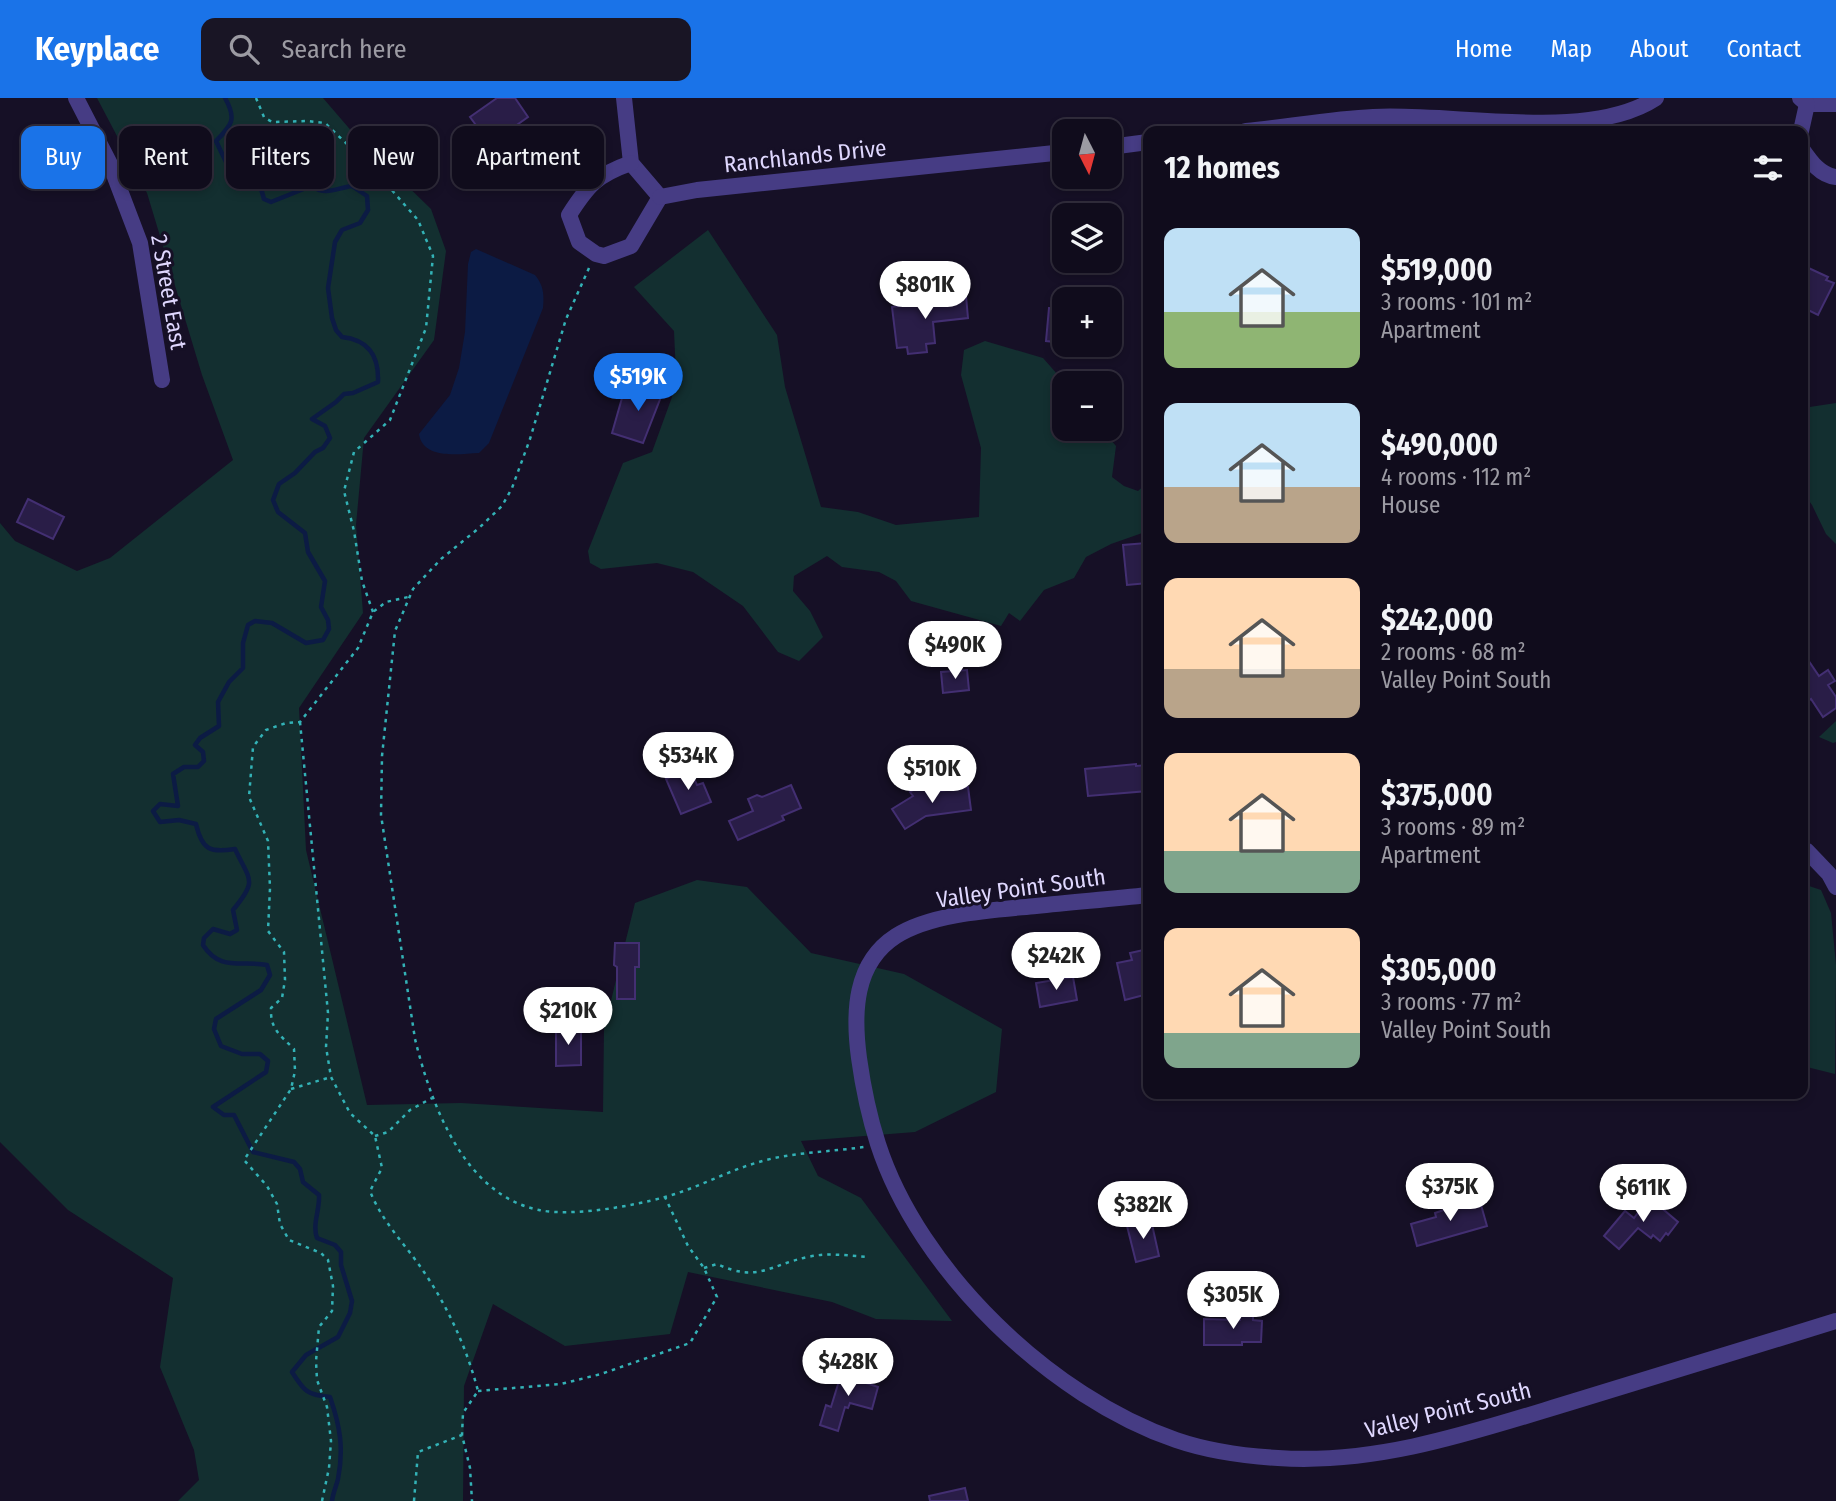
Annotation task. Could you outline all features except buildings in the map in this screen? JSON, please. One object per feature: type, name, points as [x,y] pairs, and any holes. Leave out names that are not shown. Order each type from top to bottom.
[{"type":"street","name":"2 Street East","points":[[76,98],[110,164],[140,243],[162,380]]},
{"type":"street","points":[[624,98],[631,163],[660,197],[631,246],[604,256],[596,254],[579,242],[569,215],[586,188],[609,171],[631,163]]},
{"type":"street","points":[[1292,126],[1374,117],[1581,122],[1643,106],[1656,98]]},
{"type":"street","points":[[1801,126],[1803,101],[1836,104]]},
{"type":"street","points":[[1122,145],[1143,143]]},
{"type":"street","name":"Ranchlands Drive","points":[[660,197],[697,190],[1052,153]]},
{"type":"street","points":[[1808,158],[1814,167],[1836,177]]},
{"type":"street","points":[[1808,851],[1829,874],[1836,887]]},
{"type":"street","name":"Valley Point South","points":[[1143,896],[959,916],[918,925],[896,936],[879,950],[863,972],[858,998],[856,1040],[863,1088],[878,1146],[898,1191],[946,1269],[985,1313],[1032,1358],[1090,1399],[1177,1441],[1223,1452],[1279,1458],[1380,1454],[1468,1434],[1836,1321]]},
{"type":"path","points":[[256,98],[264,117],[272,122],[325,123],[375,171],[418,220],[433,256],[426,328],[422,339],[390,420],[354,452],[344,491],[362,581],[373,612]]},
{"type":"path","points":[[596,254],[566,319],[512,488],[502,506],[441,559],[408,597],[395,631],[382,756],[381,815],[415,1039],[432,1098],[446,1128],[468,1162],[508,1198],[537,1210],[565,1213],[665,1197],[763,1160],[878,1146]]},
{"type":"path","points":[[408,597],[386,602],[373,612],[358,648],[300,722],[328,1013],[326,1046],[331,1077],[350,1113],[375,1136],[382,1168],[370,1191],[374,1202],[424,1272],[447,1310],[470,1359],[478,1391],[463,1413],[462,1435],[470,1468],[472,1501]]},
{"type":"path","points":[[300,722],[286,723],[266,730],[253,747],[248,797],[268,841],[268,931],[284,952],[285,980],[282,998],[271,1008],[271,1022],[277,1033],[294,1049],[295,1071],[291,1089],[262,1129],[244,1160],[267,1186],[277,1204],[280,1224],[289,1240],[321,1253],[328,1260],[333,1286],[332,1311],[319,1327],[316,1361],[317,1380],[327,1407],[331,1441],[322,1501]]},
{"type":"path","points":[[291,1089],[331,1077]]},
{"type":"path","points":[[375,1136],[388,1132],[410,1110],[432,1098]]},
{"type":"path","points":[[478,1391],[561,1384],[601,1374],[690,1343],[717,1297],[704,1268],[688,1246],[665,1197]]},
{"type":"path","points":[[704,1268],[717,1264],[733,1271],[756,1274],[808,1256],[835,1254],[869,1257]]},
{"type":"path","points":[[414,1501],[418,1452],[462,1435]]},
{"type":"green space","points":[[97,98],[323,98],[348,127],[348,189],[410,189],[431,209],[446,251],[434,340],[364,438],[356,525],[363,613],[299,708],[306,850],[367,1105],[461,1103],[603,1112],[604,1029],[635,903],[697,880],[747,887],[811,953],[904,974],[1002,1029],[996,1092],[915,1132],[801,1141],[818,1176],[861,1198],[952,1321],[876,1319],[832,1302],[688,1272],[670,1334],[565,1346],[493,1304],[464,1386],[463,1501],[178,1501],[199,1480],[194,1450],[160,1367],[173,1278],[68,1210],[0,1142],[0,523],[15,541],[77,571],[110,558],[233,460],[202,375],[145,189],[212,189],[212,126],[119,126],[119,140]]},
{"type":"green space","points":[[708,230],[777,335],[785,387],[821,507],[858,512],[896,525],[979,517],[981,448],[961,375],[964,350],[985,341],[1043,358],[1054,371],[1052,371],[1052,441],[1112,441],[1116,446],[1112,477],[1124,486],[1138,491],[1143,486],[1143,533],[1111,544],[1086,557],[1074,578],[1044,590],[1020,621],[1009,613],[1001,626],[911,601],[896,581],[879,572],[842,567],[827,556],[794,576],[793,591],[810,611],[823,637],[799,661],[778,652],[743,606],[693,572],[657,563],[601,569],[590,563],[588,551],[623,463],[652,452],[672,397],[676,375],[674,331],[634,287]]},
{"type":"green space","points":[[1836,403],[1836,544],[1826,534],[1808,499],[1808,407]]},
{"type":"green space","points":[[1836,721],[1836,742],[1819,737]]},
{"type":"green space","points":[[1808,886],[1821,890],[1831,913],[1836,965],[1835,1074],[1808,1067]]},
{"type":"water","points":[[476,249],[535,275],[543,291],[543,308],[489,443],[479,453],[443,454],[427,448],[419,434],[450,395],[459,368],[465,332],[468,264],[471,252]]},
{"type":"waterway","points":[[225,98],[232,117],[229,126],[216,141],[227,164],[242,166],[259,162],[261,169],[257,175],[264,199],[271,202],[311,186],[327,191],[352,186],[367,196],[368,210],[360,223],[342,230],[335,242],[328,288],[336,330],[342,337],[366,346],[377,364],[378,382],[344,394],[312,419],[325,426],[330,438],[323,448],[279,484],[273,500],[278,512],[305,533],[308,552],[325,581],[321,607],[328,620],[329,629],[323,640],[306,643],[272,623],[255,621],[248,625],[243,643],[243,668],[229,682],[218,702],[219,726],[200,738],[195,745],[203,752],[204,761],[198,767],[184,767],[173,774],[178,806],[160,804],[153,811],[160,822],[179,820],[196,824],[201,839],[208,848],[235,849],[248,874],[249,886],[233,910],[237,930],[230,934],[213,929],[204,938],[203,945],[224,962],[267,965],[270,975],[261,990],[216,1019],[214,1029],[221,1046],[242,1054],[260,1054],[268,1061],[266,1072],[213,1107],[224,1115],[234,1115],[253,1152],[294,1162],[300,1169],[303,1182],[319,1195],[315,1227],[317,1238],[335,1245],[341,1252],[341,1265],[352,1301],[350,1313],[338,1337],[306,1355],[292,1372],[307,1391],[330,1397],[339,1428],[341,1457],[332,1501]]}]
